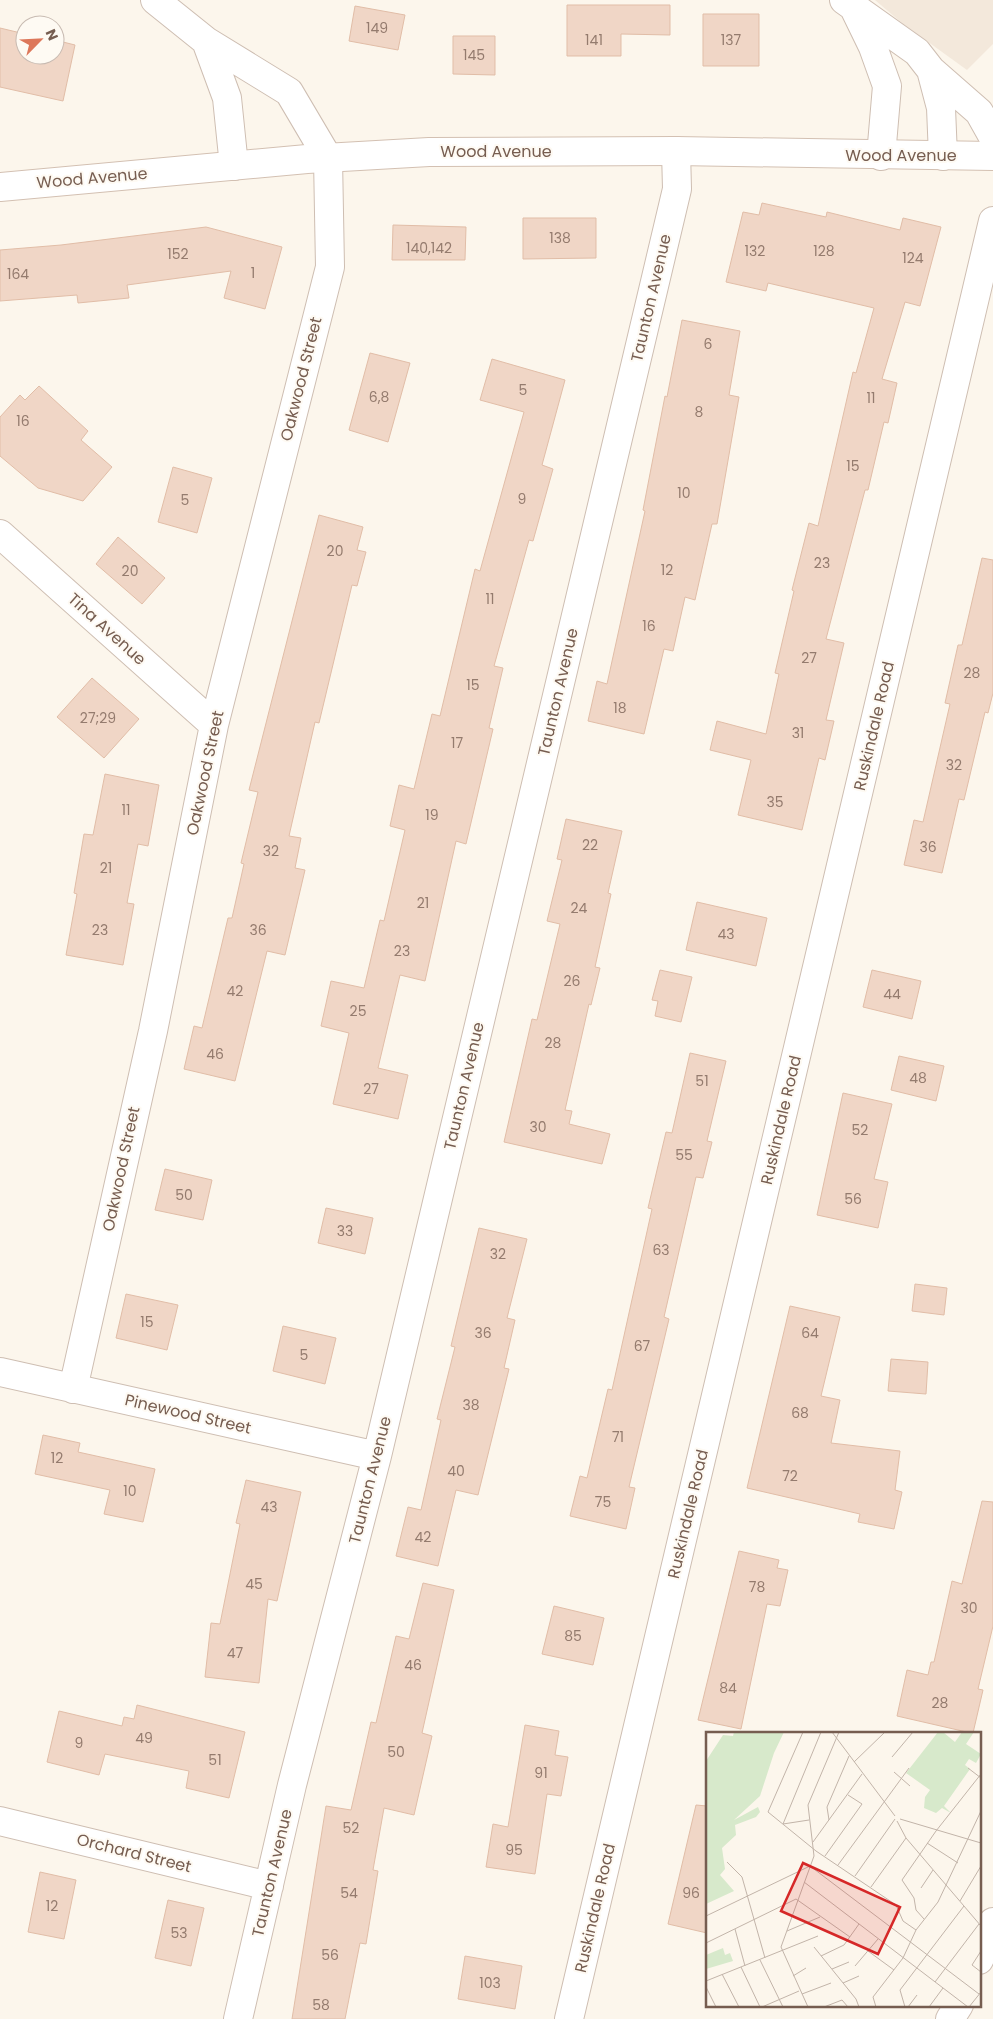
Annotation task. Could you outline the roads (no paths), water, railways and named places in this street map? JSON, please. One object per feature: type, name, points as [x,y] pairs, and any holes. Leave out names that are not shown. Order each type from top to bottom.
[{"type":"street","points":[[155,0],[206,41],[289,92],[328,158]]},
{"type":"street","points":[[850,4],[917,52],[931,70],[979,112],[993,137]]},
{"type":"street","points":[[850,4],[873,47],[886,86],[881,156]]},
{"type":"street","points":[[206,41],[226,98],[234,166]]},
{"type":"street","points":[[931,70],[941,108],[943,156]]},
{"type":"street","name":"Wood Avenue","points":[[0,187],[328,158],[429,152],[676,151],[881,156],[993,156]]},
{"type":"street","name":"Taunton Avenue","points":[[238,2019],[292,1785],[376,1456],[677,189],[676,151]]},
{"type":"street","name":"Oakwood Street","points":[[73,1389],[153,1031],[214,725],[330,267],[328,158]]},
{"type":"street","name":"Ruskindale Road","points":[[569,2019],[993,221]]},
{"type":"street","name":"Tina Avenue","points":[[0,534],[214,725]]},
{"type":"street","name":"Pinewood Street","points":[[0,1372],[376,1456]]},
{"type":"street","name":"Orchard Street","points":[[0,1821],[269,1886]]},
{"type":"street","points":[[980,1958],[989,1940],[993,1922]]},
{"type":"street","points":[[950,2019],[957,2006]]}]
